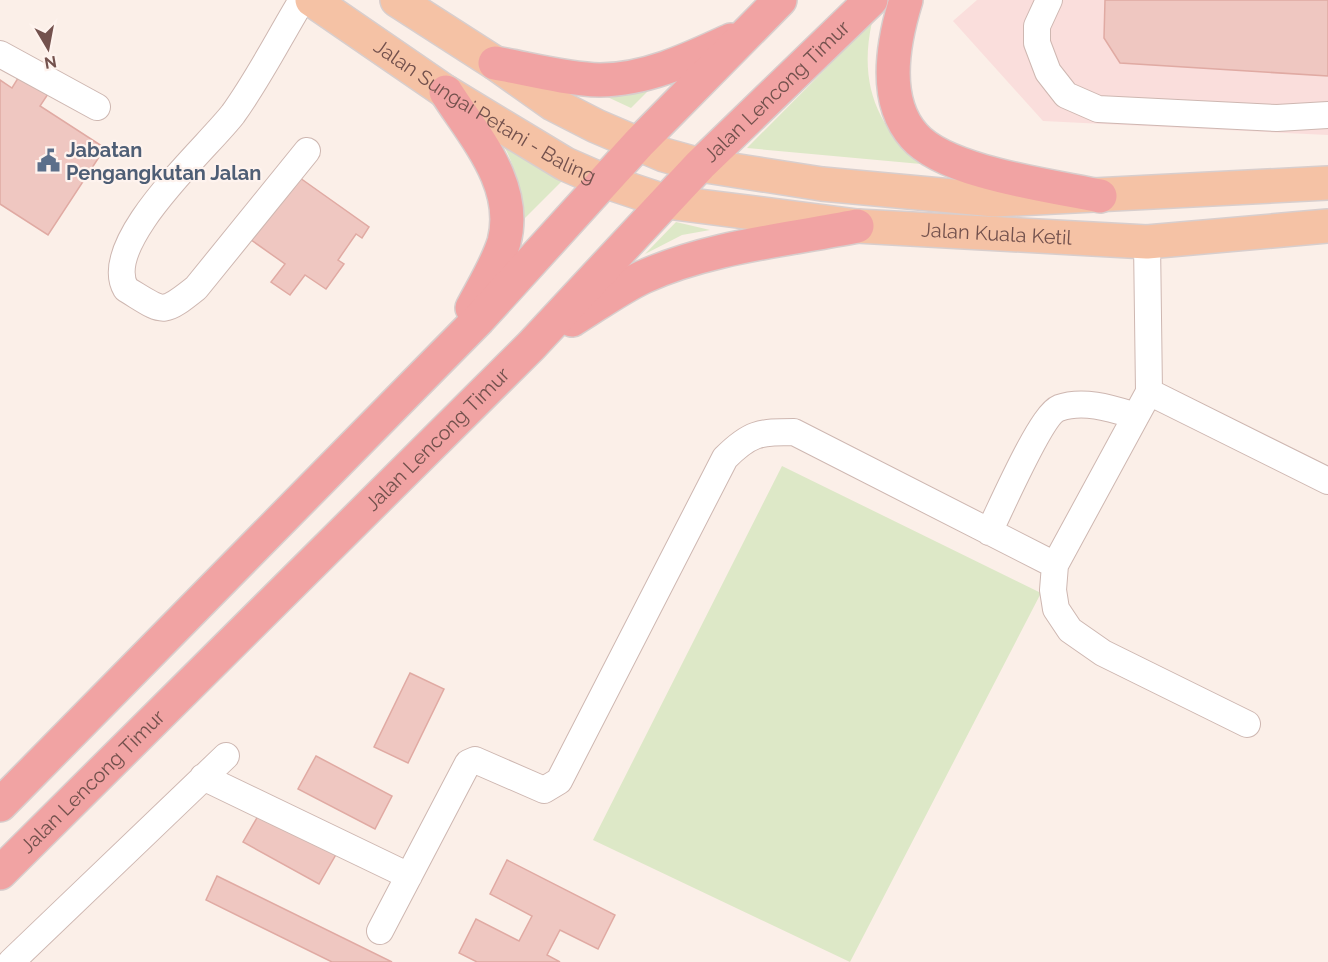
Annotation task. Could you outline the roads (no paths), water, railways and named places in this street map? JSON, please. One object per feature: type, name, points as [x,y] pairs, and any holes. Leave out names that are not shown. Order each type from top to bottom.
[{"type":"highway","points":[[0,805],[455,342],[639,143],[780,0]]},
{"type":"highway","name":"Jalan Lencong Timur","points":[[0,873],[531,346],[700,165],[871,0]]},
{"type":"highway","points":[[906,0],[895,45],[894,87],[906,123],[914,136],[945,158],[983,171],[1100,196]]},
{"type":"highway","points":[[495,63],[571,77],[601,80],[629,77],[663,69],[747,32]]},
{"type":"highway","points":[[446,92],[490,162],[503,192],[506,207],[504,240],[499,256],[455,342]]},
{"type":"highway","points":[[531,346],[642,278],[666,268],[717,253],[857,226]]},
{"type":"main road","name":"Jalan Sungai Petani - Baling","points":[[312,0],[446,92],[565,164],[604,181],[667,202]]},
{"type":"main road","name":"Jalan Sungai Petani - Baling","points":[[397,0],[554,104],[596,126],[664,155],[700,165]]},
{"type":"main road","name":"Jalan Kuala Ketil","points":[[700,165],[822,184],[995,200],[1328,183]]},
{"type":"main road","name":"Jalan Kuala Ketil","points":[[667,202],[857,226],[1147,242],[1328,226]]},
{"type":"street","points":[[302,0],[232,115],[152,208],[126,250],[120,272],[126,289],[158,308],[167,309],[174,306],[196,288],[307,151]]},
{"type":"street","points":[[1049,0],[1037,26],[1037,43],[1048,72],[1066,94],[1098,109],[1277,118],[1328,115]]},
{"type":"street","points":[[0,54],[97,107]]},
{"type":"street","points":[[1147,242],[1149,392],[1055,565],[1053,591],[1056,609],[1070,630],[1103,653],[1247,724]]},
{"type":"street","points":[[1149,392],[1328,481]]},
{"type":"street","points":[[989,532],[1038,434],[1050,416],[1059,408],[1085,405],[1109,408],[1136,416]]},
{"type":"street","points":[[380,931],[468,763],[475,760],[544,790],[559,781],[725,458],[743,440],[766,432],[794,432],[1055,565]]},
{"type":"street","points":[[11,962],[226,756]]},
{"type":"street","points":[[203,777],[409,876]]},
{"type":"place","name":"Jabatan Pengangkutan Jalan","points":[[48,161]]}]
